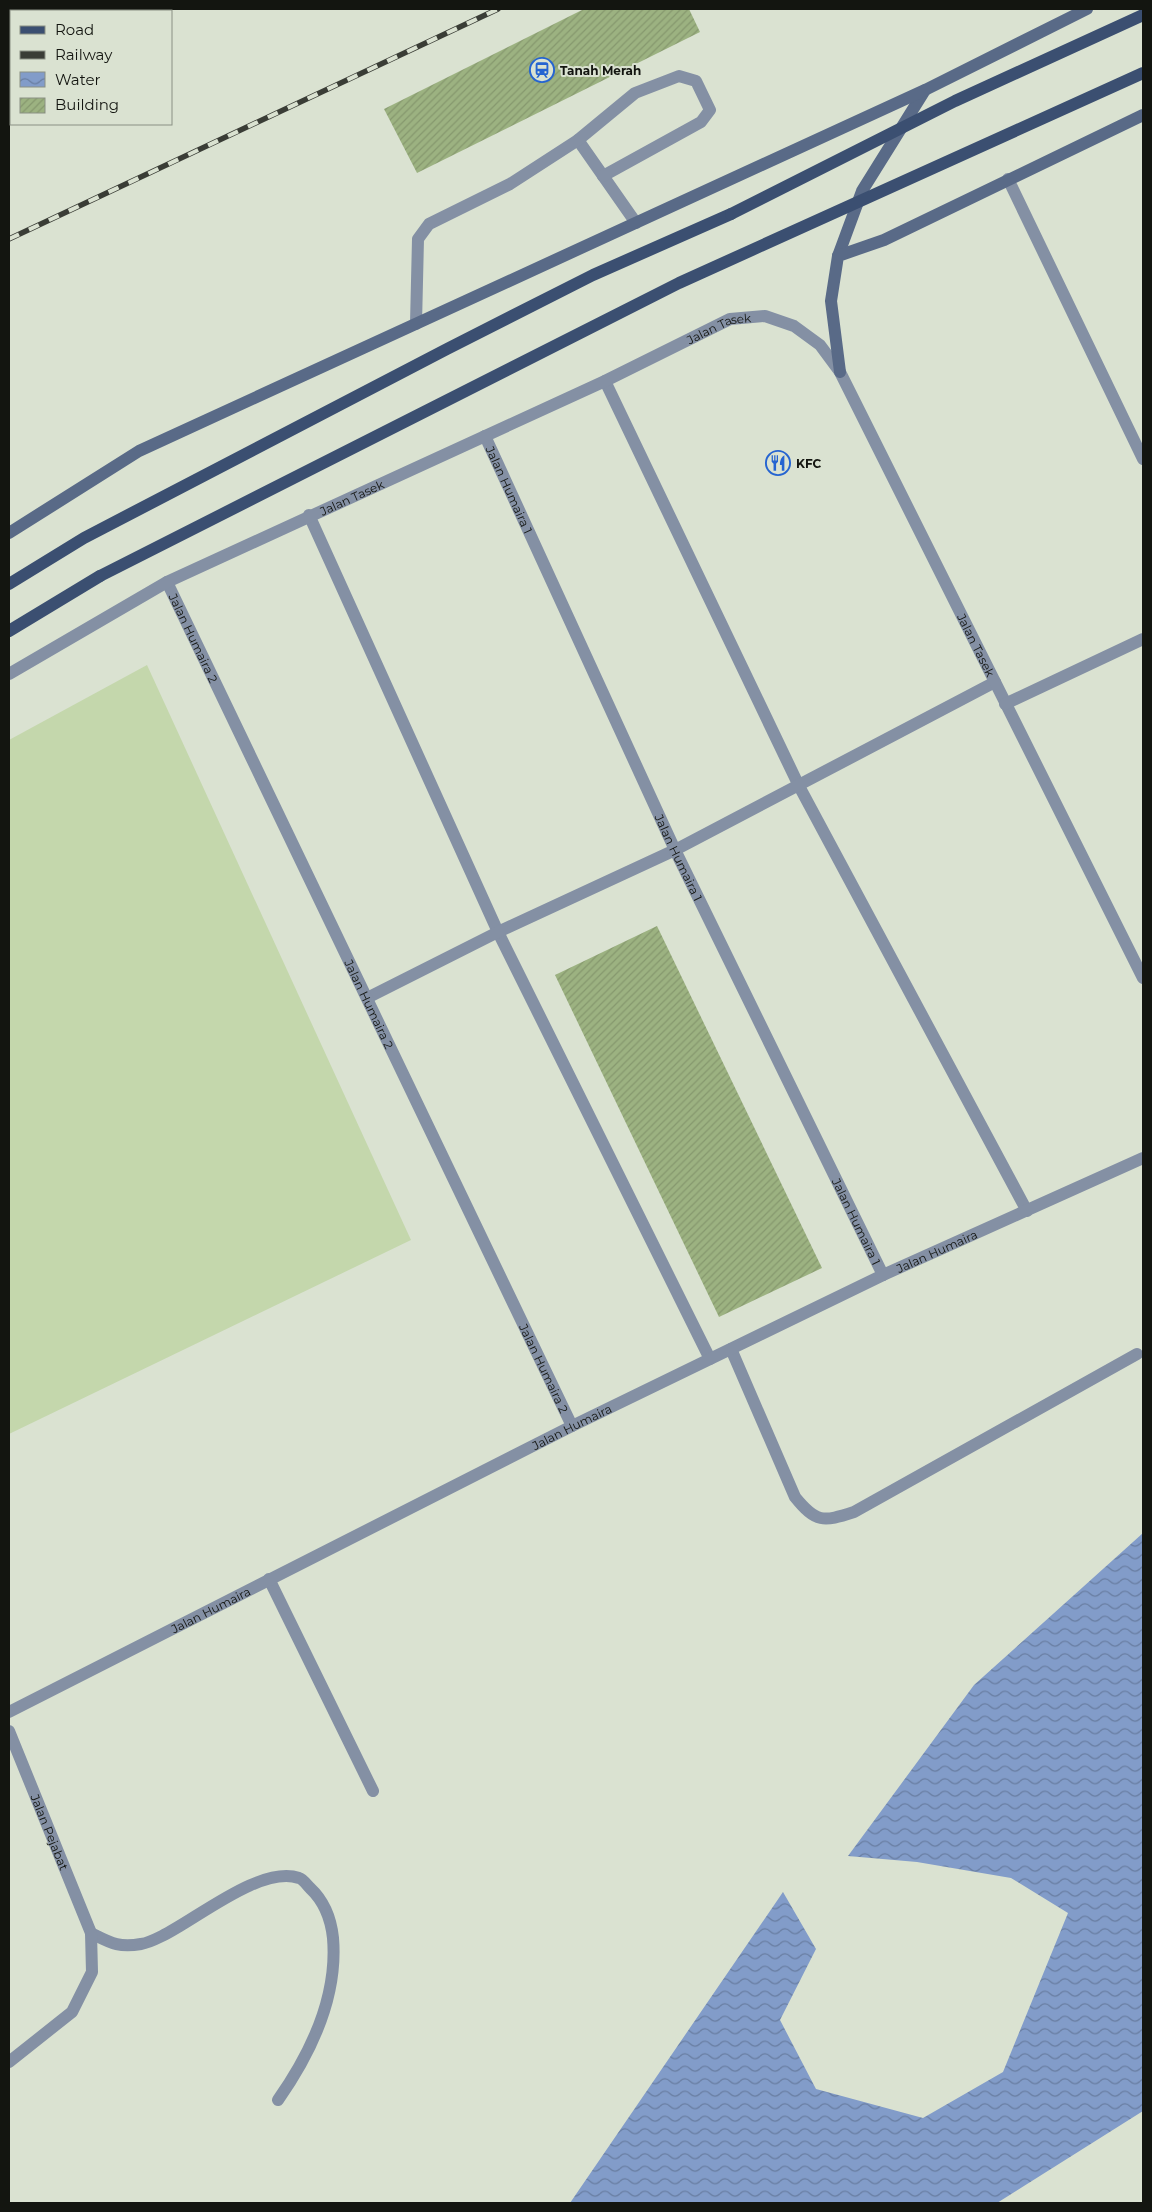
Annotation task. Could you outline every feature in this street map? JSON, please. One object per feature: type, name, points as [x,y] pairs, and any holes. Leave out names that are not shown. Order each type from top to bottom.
[{"type":"main road","points":[[9,533],[139,451],[925,90],[1087,9]]},
{"type":"main road","points":[[9,584],[84,538],[429,358],[593,276],[731,214],[956,102],[1143,15]]},
{"type":"main road","points":[[9,631],[100,576],[679,283],[1143,73]]},
{"type":"main road","points":[[840,372],[832,301],[838,256],[862,191],[925,90]]},
{"type":"main road","points":[[838,256],[884,240],[1143,115]]},
{"type":"street","points":[[416,324],[418,239],[429,224],[510,184],[578,140],[635,93],[679,76],[696,82],[710,110],[701,122],[603,176]]},
{"type":"street","points":[[578,140],[636,224]]},
{"type":"street","points":[[1008,179],[1143,459]]},
{"type":"street","name":"Jalan Tasek","points":[[9,674],[167,582],[309,515],[605,381],[730,320],[765,316],[794,326],[820,345],[840,372],[1143,978]]},
{"type":"street","points":[[605,381],[799,786],[1027,1211]]},
{"type":"street","name":"Jalan Humaira 1","points":[[485,436],[675,850],[883,1276]]},
{"type":"street","points":[[309,515],[498,932],[710,1359]]},
{"type":"street","name":"Jalan Humaira 2","points":[[167,582],[572,1426]]},
{"type":"street","points":[[1005,704],[1143,639]]},
{"type":"street","points":[[367,998],[498,932],[675,850],[995,682]]},
{"type":"street","name":"Jalan Humaira","points":[[9,1712],[572,1426],[883,1276],[1143,1158]]},
{"type":"street","points":[[731,1349],[795,1498],[809,1514],[830,1520],[854,1512],[1137,1354]]},
{"type":"street","points":[[269,1579],[373,1791]]},
{"type":"street","name":"Jalan Pejabat","points":[[9,1731],[91,1933]]},
{"type":"street","points":[[9,2062],[72,2012],[92,1972],[91,1933],[117,1946],[143,1944],[173,1930],[250,1886],[274,1876],[300,1878],[322,1899],[332,1929],[335,1962],[323,2015],[300,2068],[278,2100]]},
{"type":"green space","points":[[147,665],[411,1240],[9,1434],[9,740]]},
{"type":"water","points":[[1143,1533],[1143,2111],[997,2203],[570,2203],[783,1892],[816,1949],[780,2020],[816,2089],[923,2118],[1003,2072],[1068,1913],[1011,1878],[917,1862],[848,1856],[974,1685]]},
{"type":"building","name":"Tanah Merah","points":[[584,9],[689,9],[700,32],[417,173],[384,109]]},
{"type":"building","points":[[657,926],[822,1268],[719,1317],[555,975]]},
{"type":"railway","points":[[9,239],[498,9]]},
{"type":"place","name":"Tanah Merah","points":[[542,70]]},
{"type":"place","name":"KFC","points":[[778,463]]}]
